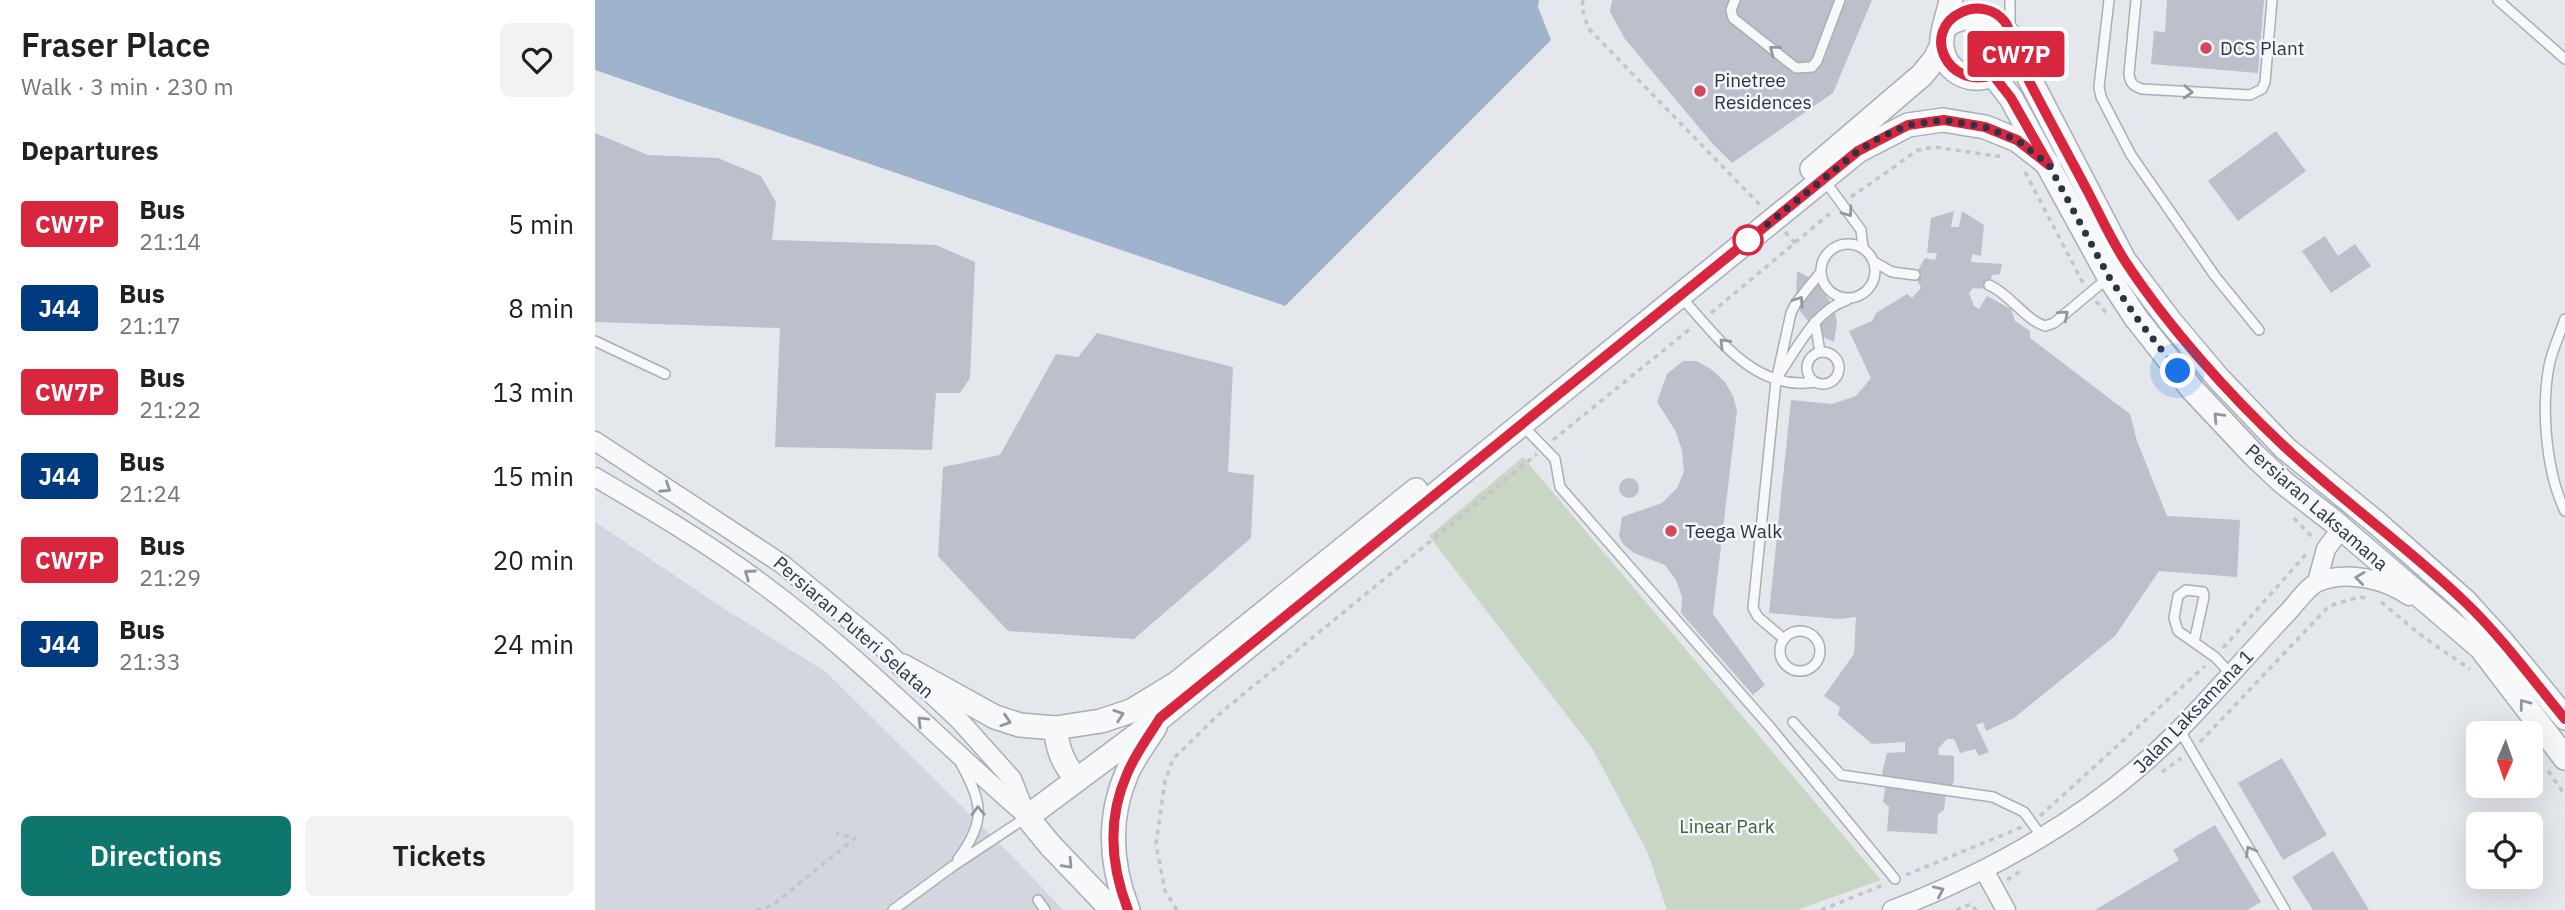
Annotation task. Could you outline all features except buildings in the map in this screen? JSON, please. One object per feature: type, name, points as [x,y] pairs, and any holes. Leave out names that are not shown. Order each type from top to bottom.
[{"type":"street","points":[[1858,151],[1946,46],[1954,16],[1976,8],[2004,18],[2009,58],[2003,68],[1982,78],[1960,74],[1946,46],[1951,0]]},
{"type":"street","name":"Persiaran Laksamana","points":[[2004,18],[2124,260],[2170,321],[2218,378],[2285,448],[2378,524],[2465,601],[2565,718]]},
{"type":"street","points":[[903,666],[995,718],[1020,725],[1055,727],[1101,722],[1131,711],[1177,683],[1769,214],[1819,173],[1922,75],[1946,46]]},
{"type":"street","name":"Persiaran Laksamana","points":[[1993,75],[2011,98],[2109,277],[2136,317],[2192,389],[2284,483],[2341,528],[2481,648],[2565,758]]},
{"type":"street","name":"Persiaran Laksamana","points":[[1819,173],[1908,125],[1944,120],[1985,127],[2017,140],[2049,165]]},
{"type":"street","points":[[1027,817],[1160,718],[1680,296],[1769,214]]},
{"type":"street","name":"Persiaran Puteri Selatan","points":[[602,446],[782,564],[903,666],[960,721],[1012,779],[1027,817]]},
{"type":"street","name":"Persiaran Puteri Selatan","points":[[595,477],[678,525],[766,586],[889,689],[1027,817],[1112,910]]},
{"type":"street","points":[[2341,528],[2326,549],[2317,583],[2355,575],[2394,586],[2481,648]]},
{"type":"street","name":"Jalan Laksamana 1","points":[[1892,910],[1984,870],[2042,837],[2127,778],[2179,729],[2317,583]]},
{"type":"street","points":[[1128,910],[1118,886],[1112,827],[1127,772],[1160,718]]},
{"type":"street","points":[[1055,727],[1060,755],[1065,766],[1077,779]]},
{"type":"street","points":[[1984,870],[2006,910]]},
{"type":"lane","points":[[1735,0],[1731,10],[1733,18],[1796,68],[1804,69],[1812,67],[1817,61],[1840,0]]},
{"type":"lane","points":[[2109,0],[2099,87],[2101,97],[2131,155],[2215,276],[2259,330]]},
{"type":"lane","points":[[2136,0],[2129,74],[2135,87],[2249,95],[2262,89],[2265,82],[2272,0]]},
{"type":"lane","points":[[2498,0],[2565,59]]},
{"type":"lane","points":[[1819,173],[1861,230],[1863,248],[1874,262],[1892,272],[1915,275]]},
{"type":"lane","points":[[1784,639],[1758,617],[1753,608],[1776,381],[1791,313],[1820,273],[1824,257],[1834,248],[1849,244],[1863,248]]},
{"type":"lane","points":[[1776,381],[1815,323],[1839,303],[1865,292],[1874,278],[1874,262]]},
{"type":"lane","points":[[1820,273],[1827,289],[1833,294],[1841,298],[1858,296]]},
{"type":"lane","points":[[1989,285],[2000,290],[2037,323],[2045,326],[2053,323],[2109,277]]},
{"type":"lane","points":[[1680,296],[1742,361],[1776,381],[1834,381],[1839,372],[1838,361],[1835,357],[1820,352]]},
{"type":"lane","points":[[2565,319],[2549,365],[2546,425],[2555,489],[2565,511]]},
{"type":"lane","points":[[1815,323],[1820,352]]},
{"type":"lane","points":[[595,341],[665,374]]},
{"type":"lane","points":[[1814,382],[1808,373],[1808,362],[1820,352]]},
{"type":"lane","points":[[1521,425],[1555,459],[1560,487],[1770,727],[1895,880]]},
{"type":"lane","points":[[2194,642],[2204,597],[2203,592],[2186,590],[2178,596],[2175,626],[2178,631],[2215,657],[2230,673]]},
{"type":"lane","points":[[1796,631],[1809,633],[1819,643],[1820,657],[1817,663],[1805,671],[1791,669],[1781,659],[1784,639],[1796,631]]},
{"type":"lane","points":[[1793,722],[1841,775],[1993,797],[2024,812],[2042,837]]},
{"type":"lane","points":[[2179,729],[2285,910]]},
{"type":"lane","points":[[953,866],[972,841],[977,829],[979,809],[973,786],[956,754]]},
{"type":"lane","points":[[893,910],[1027,817]]},
{"type":"lane","points":[[1038,900],[1045,910]]},
{"type":"path","points":[[1583,0],[1582,8],[1588,28],[1796,244]]},
{"type":"path","points":[[1177,910],[1165,891],[1156,844],[1165,781],[1173,760],[1218,715],[1842,204],[1918,150],[1934,147],[1996,155],[2008,160]]},
{"type":"path","points":[[2021,164],[2089,294]]},
{"type":"path","points":[[2215,657],[2307,552]]},
{"type":"path","points":[[2159,774],[2192,751],[2329,607],[2359,597],[2377,598],[2422,636],[2468,666],[2476,676]]},
{"type":"path","points":[[756,910],[773,905],[855,838],[836,833]]},
{"type":"path","points":[[1994,890],[2027,866]]},
{"type":"path","points":[[1956,910],[1971,904],[1976,910]]},
{"type":"shaded area","points":[[595,522],[731,613],[826,672],[1063,910],[595,910]]},
{"type":"green space","name":"Linear Park","points":[[1523,457],[1881,880],[1797,910],[1667,910],[1647,851],[1592,748],[1429,536]]},
{"type":"water","points":[[595,0],[1539,0],[1538,7],[1551,40],[1285,306],[595,70]]},
{"type":"bus line","name":"CW7P","points":[[1128,910],[1118,886],[1112,827],[1127,772],[1160,718],[1858,151],[1908,125],[1944,120],[1985,127],[2017,140],[2049,165],[2011,98],[1993,75],[1971,78],[1951,68],[1945,58],[1941,47],[1942,35],[1947,25],[1954,16],[1964,10],[1976,8],[1987,9],[2005,21],[2024,71],[2124,260],[2170,321],[2218,378],[2285,448],[2378,524],[2465,601],[2565,719]]},
{"type":"place","name":"DCS Plant","points":[[2206,48]]},
{"type":"place","name":"Pinetree Residences","points":[[1700,91]]},
{"type":"place","name":"Teega Walk","points":[[1671,531]]},
{"type":"route","points":[[1748,240],[1858,151],[1879,138],[1908,125],[1944,120],[1985,127],[2017,140],[2049,165],[2109,277],[2178,371]]}]
